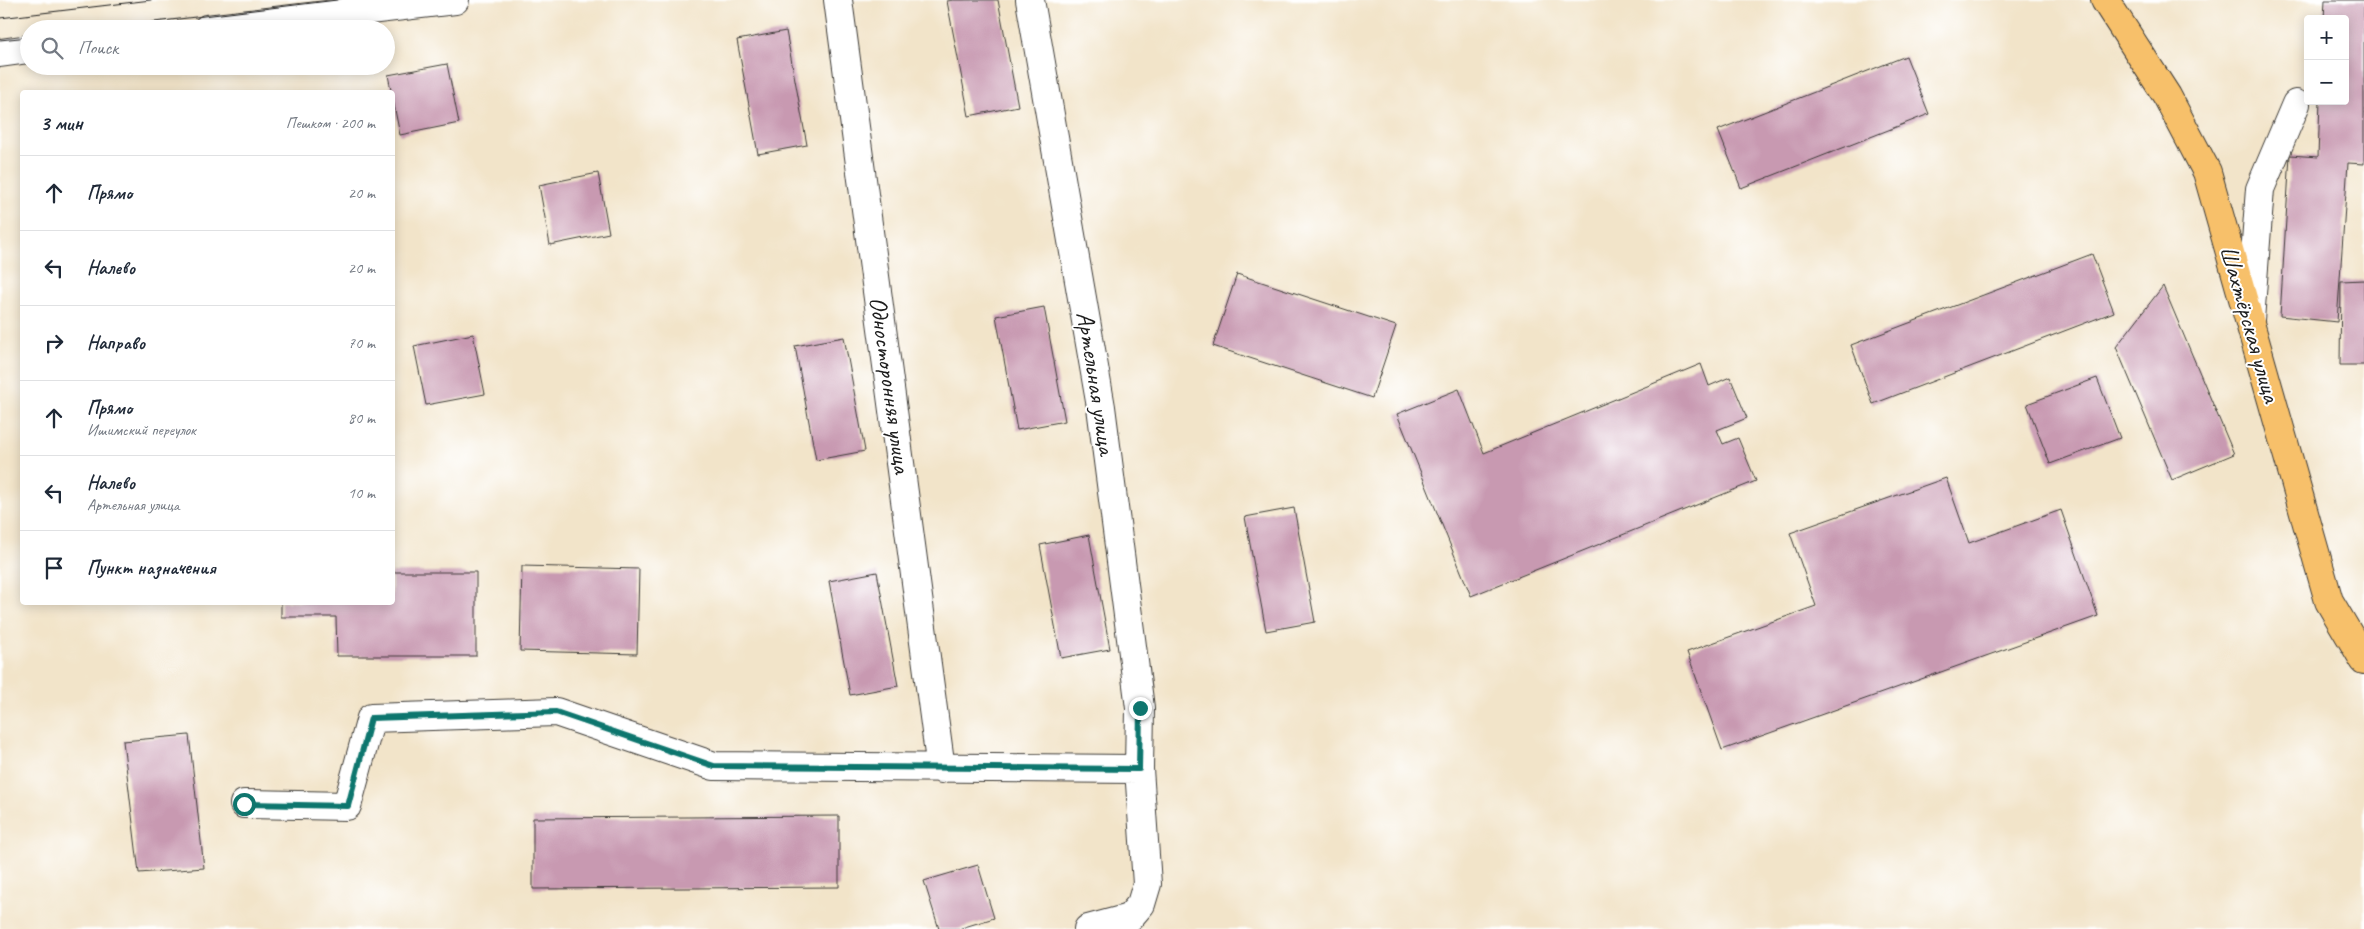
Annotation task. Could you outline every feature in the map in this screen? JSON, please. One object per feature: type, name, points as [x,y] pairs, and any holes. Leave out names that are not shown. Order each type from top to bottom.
[{"type":"main road","name":"Шахтёрская улица","points":[[2106,0],[2167,96],[2207,172],[2329,600],[2364,660]]},
{"type":"street","points":[[284,20],[455,0]]},
{"type":"street","name":"Односторонняя улица","points":[[838,0],[941,769]]},
{"type":"street","name":"Артельная улица","points":[[1030,0],[1101,407],[1140,708],[1139,769],[1147,884],[1141,904],[1130,918],[1088,929]]},
{"type":"street","points":[[0,53],[20,50]]},
{"type":"street","points":[[2250,324],[2260,189],[2296,104]]},
{"type":"street","points":[[244,804],[348,806],[371,718],[556,712],[714,766],[1139,769]]},
{"type":"building","points":[[998,0],[1018,106],[969,116],[947,1]]},
{"type":"building","points":[[2325,0],[2364,0],[2364,164],[2348,163],[2337,322],[2280,316],[2290,155],[2318,157],[2320,105],[2349,105],[2349,15],[2324,15]]},
{"type":"building","points":[[786,31],[807,145],[758,154],[737,40]]},
{"type":"building","points":[[1906,56],[1929,114],[1741,188],[1718,130]]},
{"type":"building","points":[[447,64],[459,123],[400,135],[395,110],[395,90],[391,90],[388,75]]},
{"type":"building","points":[[598,173],[609,233],[550,245],[539,185]]},
{"type":"building","points":[[2092,254],[2114,312],[1873,404],[1851,345]]},
{"type":"building","points":[[1237,274],[1396,326],[1372,398],[1213,346]]},
{"type":"building","points":[[2364,280],[2364,365],[2340,365],[2341,281]]},
{"type":"building","points":[[2163,286],[2234,454],[2172,480],[2116,347]]},
{"type":"building","points":[[1044,307],[1065,421],[1017,430],[996,316]]},
{"type":"building","points":[[473,334],[485,394],[426,405],[414,346]]},
{"type":"building","points":[[844,337],[865,451],[816,460],[795,346]]},
{"type":"building","points":[[1701,364],[1709,386],[1730,377],[1747,418],[1717,430],[1723,444],[1738,438],[1756,481],[1471,596],[1397,414],[1459,389],[1484,453]]},
{"type":"building","points":[[2097,378],[2120,438],[2050,464],[2027,404]]},
{"type":"building","points":[[1946,478],[1969,543],[2061,510],[2098,616],[1722,750],[1687,652],[1816,606],[1790,533]]},
{"type":"building","points":[[1294,508],[1315,622],[1266,631],[1245,517]]},
{"type":"building","points":[[1089,535],[1110,649],[1061,658],[1040,545]]},
{"type":"building","points":[[522,566],[639,569],[637,654],[520,651]]},
{"type":"building","points":[[395,572],[476,572],[476,656],[337,656],[336,617],[281,617],[281,605],[395,605]]},
{"type":"building","points":[[877,572],[898,686],[850,695],[829,581]]},
{"type":"building","points":[[189,735],[204,868],[139,873],[123,741]]},
{"type":"building","points":[[839,816],[839,887],[533,889],[533,818]]},
{"type":"building","points":[[978,865],[994,918],[958,929],[939,929],[924,881]]},
{"type":"tram line","points":[[0,18],[151,0]]},
{"type":"tram line","points":[[171,20],[337,0]]},
{"type":"tram line","points":[[0,40],[20,38]]},
{"type":"route","points":[[244,804],[348,806],[371,718],[556,712],[714,766],[1139,769],[1140,708]]}]
